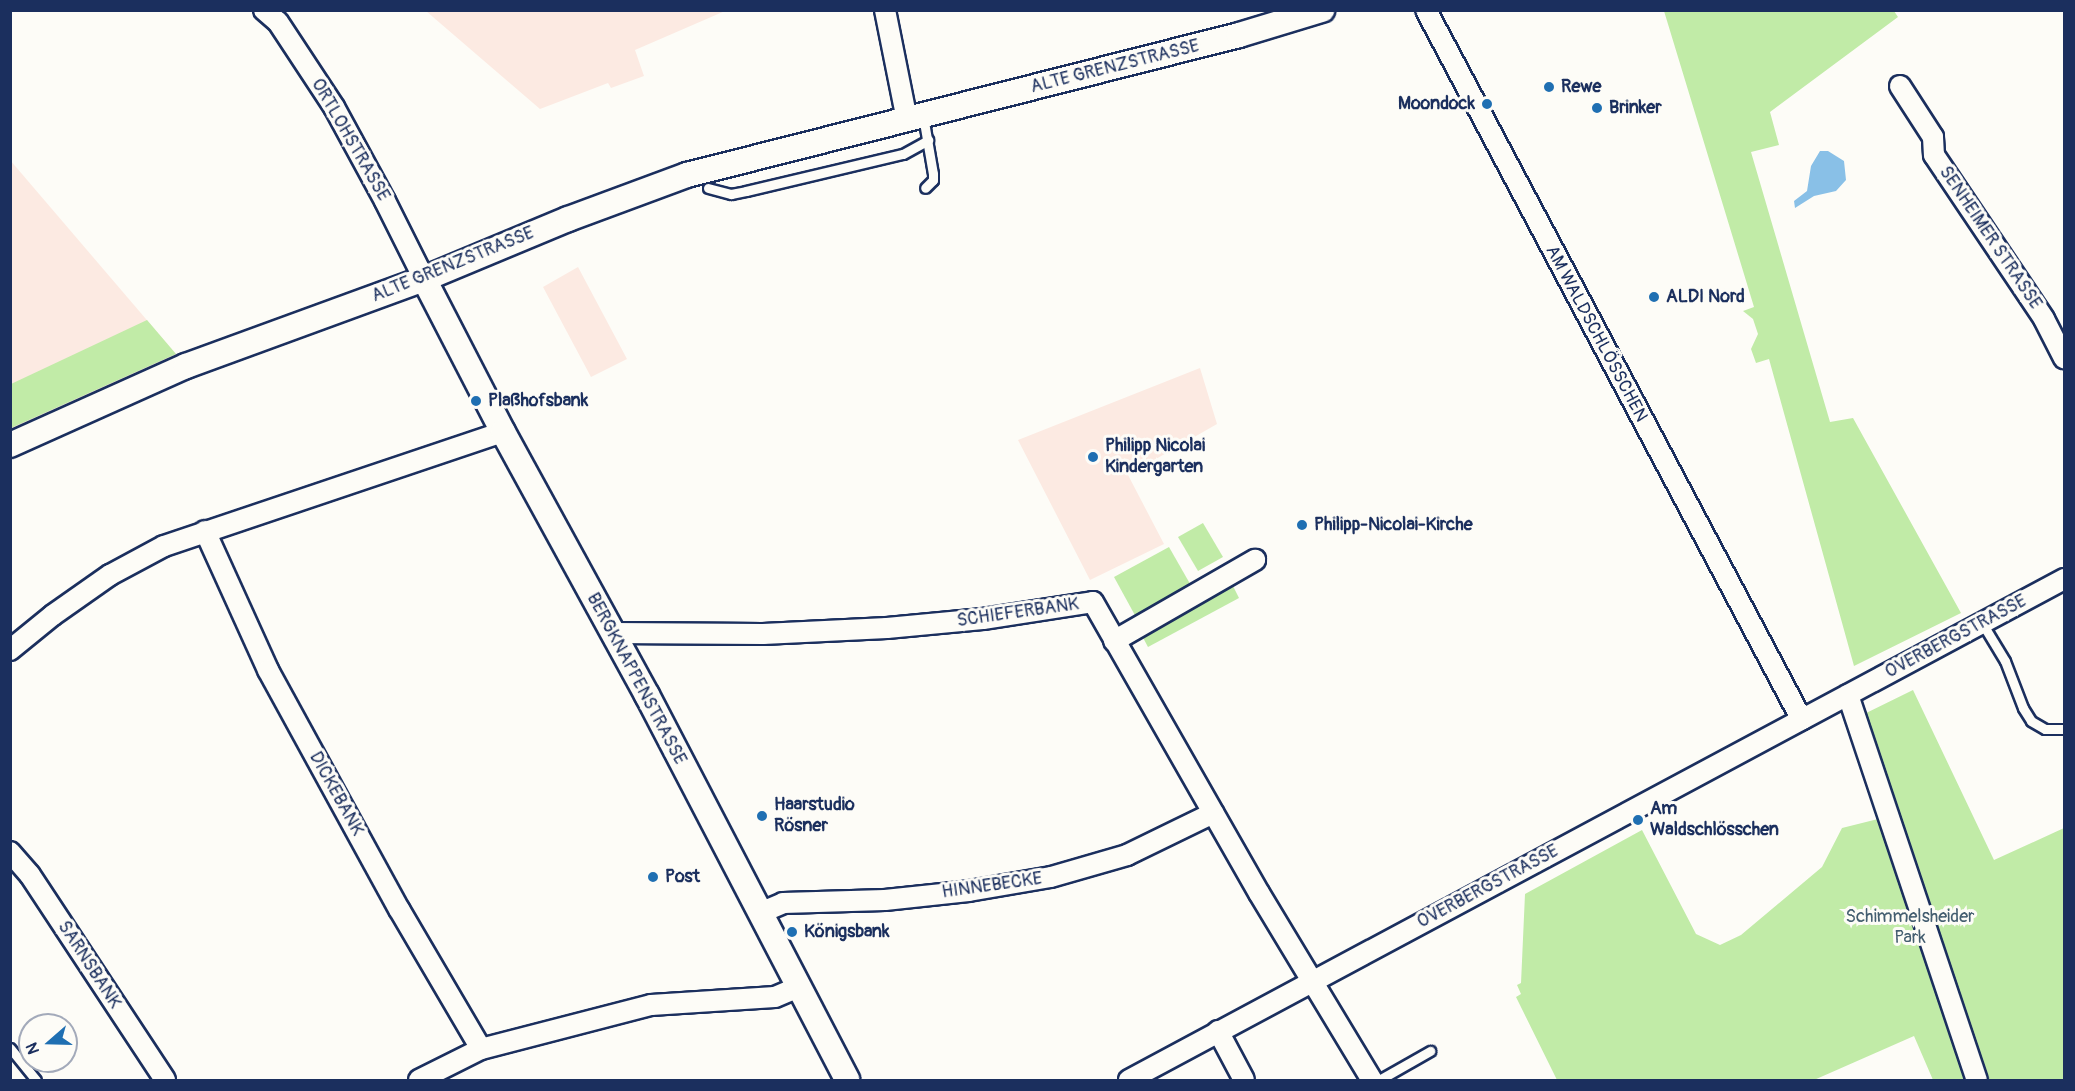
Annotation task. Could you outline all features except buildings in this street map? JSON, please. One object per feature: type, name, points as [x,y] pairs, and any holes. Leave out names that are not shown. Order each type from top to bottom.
[{"type":"street","name":"ORTLOHSTRASSE","points":[[264,10],[278,22],[334,107],[386,201],[424,279]]},
{"type":"street","points":[[885,10],[915,118]]},
{"type":"street","name":"ALTE GRENZSTRASSE","points":[[10,445],[186,366],[424,279],[568,219],[687,175],[1239,35],[1322,10]]},
{"type":"street","name":"AM WALDSCHLÖSSCHEN","points":[[1426,10],[1802,720]]},
{"type":"street","name":"SENHEIMER STRASSE","points":[[1899,86],[1933,137],[1934,155],[2044,319],[2064,358]]},
{"type":"street","name":"BERGKNAPPENSTRASSE","points":[[424,279],[847,1080]]},
{"type":"street","points":[[10,650],[53,615],[110,575],[164,546],[503,432]]},
{"type":"street","name":"DICKEBANK","points":[[205,531],[268,670],[399,909],[481,1049]]},
{"type":"street","points":[[1114,641],[1255,560]]},
{"type":"street","name":"OVERBERGSTRASSE","points":[[1129,1080],[2064,579]]},
{"type":"street","name":"SCHIEFERBANK","points":[[612,633],[763,634],[887,628],[983,619],[1093,602],[1312,982],[1372,1080]]},
{"type":"street","points":[[1848,695],[1975,1079]]},
{"type":"street","name":"HINNEBECKE","points":[[760,913],[783,903],[885,900],[969,891],[1051,877],[1127,855],[1214,813]]},
{"type":"street","name":"SARNSBANK","points":[[10,852],[35,883],[165,1080]]},
{"type":"street","points":[[419,1080],[481,1049],[651,1005],[775,998],[798,987]]},
{"type":"street","points":[[1218,1031],[1244,1080]]},
{"type":"lane","points":[[915,118],[928,140],[933,174],[933,180],[925,188]]},
{"type":"lane","points":[[708,188],[731,194],[746,191],[903,154],[928,140]]},
{"type":"lane","points":[[1982,623],[2005,661],[2023,708],[2031,721],[2044,729],[2064,729]]},
{"type":"lane","points":[[10,1048],[36,1080]]},
{"type":"lane","points":[[1379,1080],[1430,1051]]},
{"type":"shaded area","points":[[426,11],[725,11],[635,50],[644,76],[611,88],[608,83],[540,109]]},
{"type":"shaded area","points":[[10,160],[181,360],[10,442]]},
{"type":"shaded area","points":[[578,267],[627,359],[591,377],[543,287]]},
{"type":"shaded area","name":"Philipp Nicolai Kindergarten","points":[[1200,368],[1217,424],[1128,475],[1164,544],[1090,580],[1018,440]]},
{"type":"green space","points":[[1664,11],[1894,11],[1898,17],[1770,112],[1779,145],[1751,152],[1830,422],[1853,418],[1961,613],[1854,666],[1769,359],[1756,363],[1751,349],[1758,334],[1753,319],[1743,311],[1754,307]]},
{"type":"green space","points":[[147,320],[176,354],[11,428],[11,384]]},
{"type":"green space","points":[[1203,523],[1223,557],[1198,571],[1178,537]]},
{"type":"green space","points":[[1169,547],[1193,589],[1137,619],[1114,577]]},
{"type":"green space","points":[[1231,582],[1239,598],[1148,647],[1140,632]]},
{"type":"green space","name":"Schimmelsheider Park","points":[[1913,690],[1994,860],[2064,828],[2064,1080],[1933,1080],[1914,1036],[1814,1080],[1557,1080],[1516,997],[1521,994],[1517,985],[1521,983],[1525,894],[1642,830],[1696,934],[1720,945],[1741,935],[1822,867],[1842,828],[1882,818],[1856,718]]},
{"type":"water","points":[[1820,151],[1828,151],[1844,161],[1846,180],[1836,191],[1814,196],[1795,208],[1794,201],[1807,191],[1811,166]]},
{"type":"place","name":"Rewe","points":[[1549,87]]},
{"type":"place","name":"Moondock","points":[[1487,104]]},
{"type":"place","name":"Brinker","points":[[1597,108]]},
{"type":"place","name":"ALDI Nord","points":[[1654,297]]},
{"type":"place","name":"Plaßhofsbank","points":[[476,401]]},
{"type":"place","name":"Philipp Nicolai Kindergarten","points":[[1093,457]]},
{"type":"place","name":"Philipp-Nicolai-Kirche","points":[[1302,525]]},
{"type":"place","name":"Haarstudio Rösner","points":[[762,816]]},
{"type":"place","name":"Am Waldschlösschen","points":[[1638,820]]},
{"type":"place","name":"Post","points":[[653,877]]},
{"type":"place","name":"Königsbank","points":[[792,932]]}]
